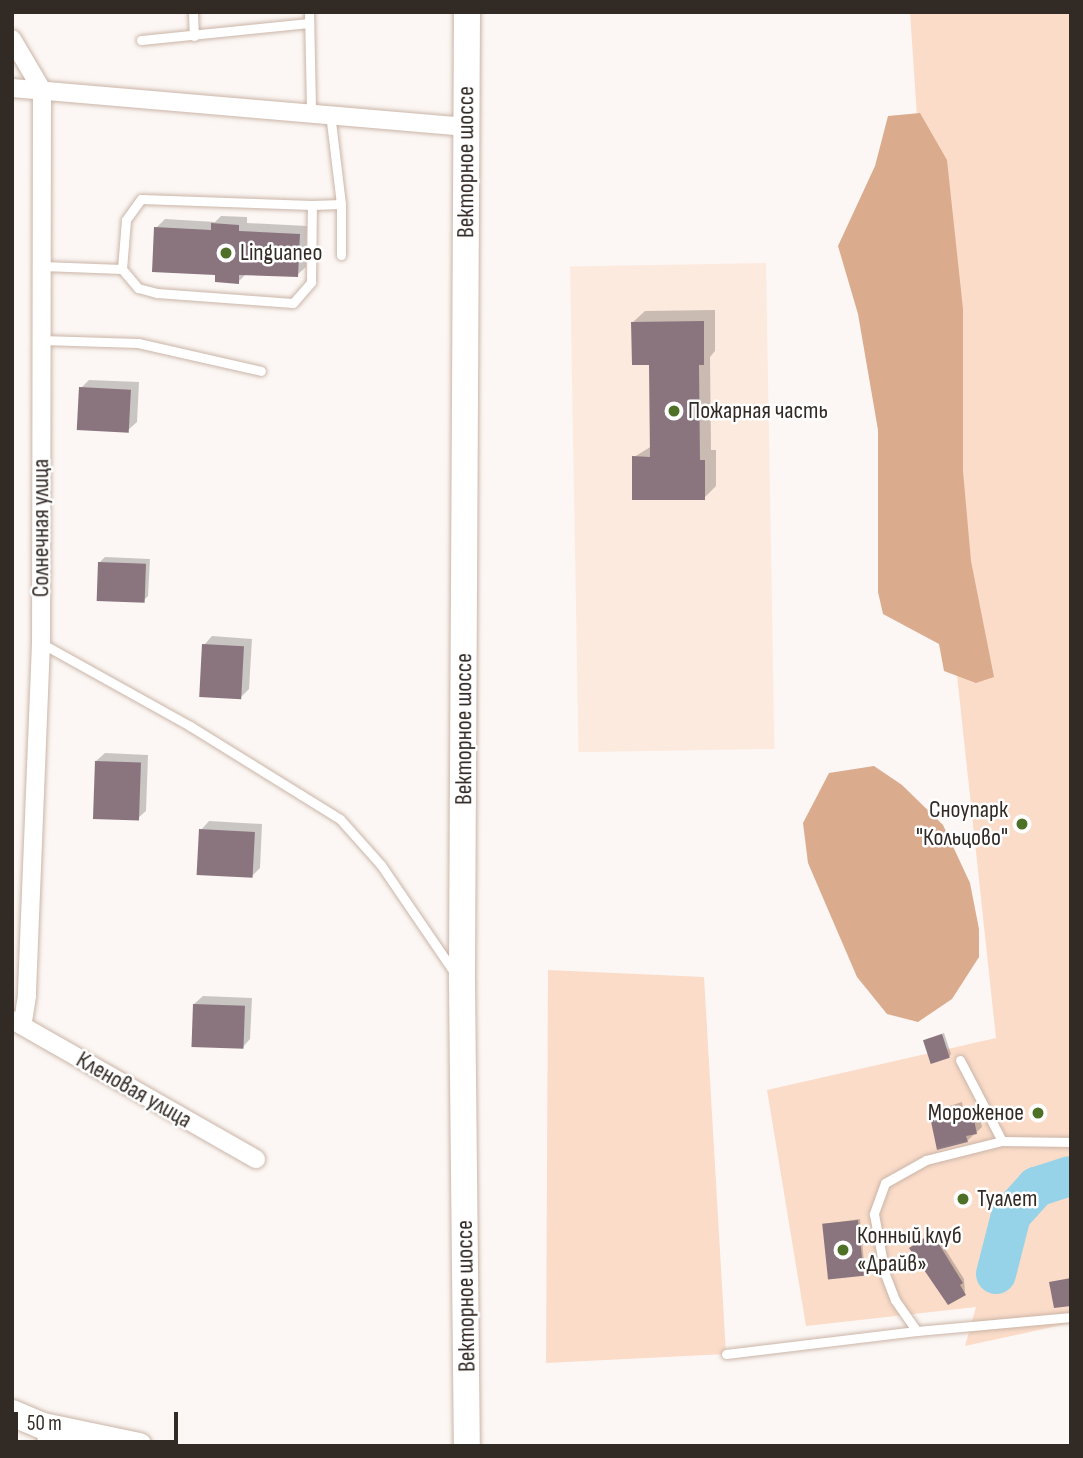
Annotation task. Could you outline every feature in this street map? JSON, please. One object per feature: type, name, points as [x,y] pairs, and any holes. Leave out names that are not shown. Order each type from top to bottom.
[{"type":"main road","name":"Векторное шоссе","points":[[467,12],[462,982],[467,1446]]},
{"type":"main road","points":[[12,1413],[42,1436],[139,1446]]},
{"type":"street","points":[[12,39],[43,90]]},
{"type":"street","points":[[12,88],[311,111],[466,127]]},
{"type":"street","name":"Солнечная улица","points":[[17,1023],[27,996],[41,643],[43,90]]},
{"type":"street","name":"Кленовая улица","points":[[17,1023],[256,1159]]},
{"type":"lane","points":[[193,12],[194,36]]},
{"type":"lane","points":[[309,12],[311,111]]},
{"type":"lane","points":[[141,40],[309,23]]},
{"type":"lane","points":[[330,113],[341,204],[341,254]]},
{"type":"lane","points":[[312,205],[311,282],[293,303],[157,293],[138,288],[122,269],[126,220],[141,198],[341,204]]},
{"type":"lane","points":[[42,266],[122,269]]},
{"type":"lane","points":[[42,340],[138,343],[261,372]]},
{"type":"lane","points":[[41,643],[190,726],[340,819],[381,865],[462,982]]},
{"type":"lane","points":[[960,1059],[1002,1141]]},
{"type":"lane","points":[[917,1331],[895,1300],[885,1274],[875,1230],[877,1199],[899,1172],[1002,1141],[1071,1142]]},
{"type":"lane","points":[[726,1354],[917,1331],[1071,1317]]},
{"type":"shaded area","name":"Сноупарк \"Кольцово\"","points":[[910,12],[1071,12],[1071,1323],[965,1346],[976,1307],[806,1326],[767,1090],[996,1038],[950,610]]},
{"type":"shaded area","points":[[920,113],[947,160],[963,309],[963,471],[971,561],[994,677],[976,683],[944,671],[939,644],[883,614],[878,592],[878,430],[858,314],[838,246],[875,166],[888,116]]},
{"type":"shaded area","points":[[766,263],[774,749],[579,752],[570,266]]},
{"type":"shaded area","points":[[874,766],[902,785],[943,825],[970,883],[979,929],[979,957],[952,999],[918,1022],[887,1014],[857,977],[808,863],[803,823],[829,773]]},
{"type":"shaded area","points":[[548,970],[704,977],[726,1354],[546,1363]]},
{"type":"building","name":"Linguaneo","points":[[211,223],[239,225],[239,231],[300,234],[298,277],[239,275],[239,284],[215,282],[215,275],[152,272],[154,227],[211,230]]},
{"type":"building","name":"Пожарная часть","points":[[704,321],[704,365],[699,365],[700,460],[705,460],[705,500],[632,500],[632,456],[650,457],[649,365],[632,365],[631,322]]},
{"type":"building","points":[[79,387],[131,390],[129,433],[77,430]]},
{"type":"building","points":[[98,562],[146,564],[145,603],[97,601]]},
{"type":"building","points":[[202,644],[244,646],[241,699],[199,697]]},
{"type":"building","points":[[95,761],[141,763],[139,821],[93,819]]},
{"type":"building","points":[[199,829],[255,832],[253,878],[197,875]]},
{"type":"building","points":[[193,1004],[245,1006],[243,1049],[191,1047]]},
{"type":"building","points":[[942,1034],[950,1058],[931,1064],[923,1040]]},
{"type":"building","points":[[956,1106],[958,1112],[972,1110],[977,1134],[966,1136],[968,1142],[937,1150],[929,1112]]},
{"type":"building","name":"Конный клуб «Драйв»","points":[[858,1220],[864,1276],[828,1279],[822,1224]]},
{"type":"building","points":[[932,1233],[963,1283],[960,1285],[966,1295],[948,1305],[909,1248]]},
{"type":"building","points":[[1071,1278],[1071,1306],[1054,1308],[1049,1282]]},
{"type":"waterway","points":[[996,1274],[1011,1215],[1036,1187],[1069,1176]]},
{"type":"place","name":"Linguaneo","points":[[226,253]]},
{"type":"place","name":"Пожарная часть","points":[[674,411]]},
{"type":"place","name":"Сноупарк \"Кольцово\"","points":[[1022,824]]},
{"type":"place","name":"Мороженое","points":[[1038,1113]]},
{"type":"place","name":"Туалет","points":[[963,1199]]},
{"type":"place","name":"Конный клуб «Драйв»","points":[[843,1250]]}]
